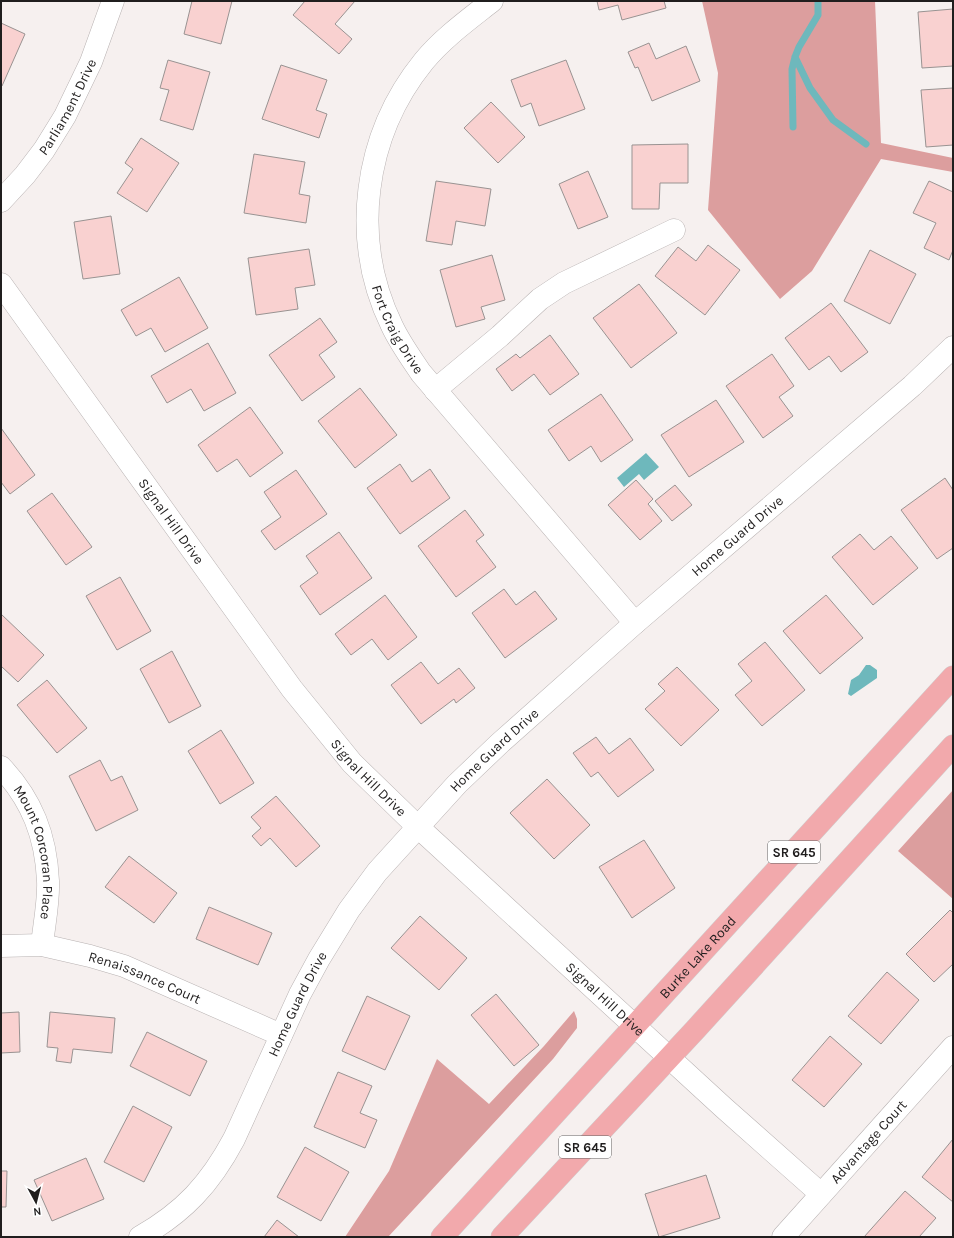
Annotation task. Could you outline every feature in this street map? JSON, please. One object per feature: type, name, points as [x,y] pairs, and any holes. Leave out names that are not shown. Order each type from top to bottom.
[{"type":"main road","name":"Burke Lake Road","points":[[442,1237],[953,677]]},
{"type":"main road","name":"SR 645","points":[[502,1237],[669,1057],[953,746]]},
{"type":"street","name":"Parliament Drive","points":[[1,201],[25,175],[44,150],[65,116],[91,62],[113,1]]},
{"type":"street","name":"Fort Craig Drive","points":[[492,1],[441,42],[412,77],[384,127],[376,154],[370,183],[367,212],[367,236],[372,269],[380,296],[392,326],[399,340],[421,373],[635,623]]},
{"type":"street","points":[[435,390],[500,336],[540,299],[564,283],[674,230]]},
{"type":"street","name":"Signal Hill Drive","points":[[1,284],[292,689],[352,763],[418,827],[635,1027],[821,1194]]},
{"type":"street","name":"Home Guard Drive","points":[[140,1237],[175,1214],[193,1198],[222,1162],[300,994],[319,959],[349,910],[377,872],[457,784],[500,743],[635,623],[912,386],[953,347]]},
{"type":"street","name":"Mount Corcoran Place","points":[[1,767],[24,796],[40,829],[45,849],[48,882],[42,945]]},
{"type":"street","name":"Renaissance Court","points":[[1,946],[42,945],[90,956],[124,966],[281,1035]]},
{"type":"street","name":"Advantage Court","points":[[783,1237],[953,1046]]},
{"type":"shaded area","points":[[702,1],[875,1],[881,143],[953,158],[953,172],[881,159],[812,271],[780,299],[708,210],[718,73]]},
{"type":"shaded area","points":[[953,790],[953,899],[898,851]]},
{"type":"shaded area","points":[[574,1011],[577,1019],[577,1028],[553,1059],[388,1237],[345,1237],[389,1171],[437,1059],[489,1104],[544,1046]]},
{"type":"water","points":[[646,453],[659,467],[644,480],[639,474],[624,487],[617,478]]},
{"type":"water","points":[[866,665],[870,665],[877,670],[877,678],[851,696],[848,694],[851,680],[859,675]]},
{"type":"building","points":[[192,1],[232,1],[221,44],[184,34]]},
{"type":"building","points":[[305,1],[355,1],[335,24],[352,39],[339,54],[293,15]]},
{"type":"building","points":[[597,1],[664,1],[666,8],[622,20],[618,5],[599,10]]},
{"type":"building","points":[[953,9],[953,66],[922,68],[918,12]]},
{"type":"building","points":[[1,23],[25,34],[2,86],[1,86]]},
{"type":"building","points":[[649,43],[656,59],[686,46],[700,81],[652,101],[638,67],[635,68],[628,52]]},
{"type":"building","points":[[168,60],[210,72],[193,130],[160,120],[169,90],[160,88]]},
{"type":"building","points":[[566,60],[585,109],[539,126],[531,103],[521,107],[511,80]]},
{"type":"building","points":[[281,65],[327,80],[316,110],[327,114],[319,138],[262,119]]},
{"type":"building","points":[[953,88],[953,145],[926,147],[921,90]]},
{"type":"building","points":[[491,102],[525,137],[498,163],[464,128]]},
{"type":"building","points":[[141,138],[179,163],[147,212],[117,193],[133,169],[125,163]]},
{"type":"building","points":[[688,144],[688,183],[660,183],[659,209],[632,209],[632,145]]},
{"type":"building","points":[[254,154],[305,162],[299,194],[310,196],[306,223],[244,213]]},
{"type":"building","points":[[588,171],[608,217],[578,229],[559,184]]},
{"type":"building","points":[[436,181],[491,189],[485,226],[456,221],[452,245],[426,241]]},
{"type":"building","points":[[929,181],[953,192],[953,250],[949,260],[924,248],[936,223],[913,213]]},
{"type":"building","points":[[111,216],[120,274],[83,279],[74,222]]},
{"type":"building","points":[[708,245],[740,270],[705,315],[655,276],[678,247],[696,261]]},
{"type":"building","points":[[309,249],[315,285],[295,288],[298,309],[256,315],[248,258]]},
{"type":"building","points":[[870,250],[916,274],[890,324],[844,301]]},
{"type":"building","points":[[492,255],[505,300],[481,307],[485,319],[456,327],[440,270]]},
{"type":"building","points":[[179,277],[208,328],[165,352],[151,328],[136,336],[121,310]]},
{"type":"building","points":[[639,284],[677,333],[631,368],[593,318]]},
{"type":"building","points":[[831,303],[868,352],[841,372],[829,356],[809,370],[785,338]]},
{"type":"building","points":[[320,318],[337,342],[319,355],[335,377],[302,401],[269,355]]},
{"type":"building","points":[[550,335],[579,374],[550,395],[534,374],[512,391],[496,369],[516,354],[520,358]]},
{"type":"building","points":[[208,343],[236,393],[204,411],[191,389],[167,403],[151,376]]},
{"type":"building","points":[[772,354],[794,386],[779,397],[793,416],[763,438],[726,386]]},
{"type":"building","points":[[360,388],[397,435],[355,468],[318,421]]},
{"type":"building","points":[[601,394],[633,440],[601,462],[591,446],[569,461],[548,430]]},
{"type":"building","points":[[716,400],[744,442],[689,477],[661,435]]},
{"type":"building","points":[[250,407],[283,453],[250,477],[237,459],[217,472],[198,445]]},
{"type":"building","points":[[1,428],[35,475],[10,494],[1,482]]},
{"type":"building","points":[[400,464],[412,482],[430,469],[450,498],[400,534],[367,488]]},
{"type":"building","points":[[296,470],[327,514],[275,550],[261,531],[281,517],[264,492]]},
{"type":"building","points":[[945,478],[953,490],[953,548],[937,559],[901,510]]},
{"type":"building","points":[[636,480],[653,499],[648,504],[662,521],[640,540],[608,505]]},
{"type":"building","points":[[675,485],[692,505],[672,521],[655,501]]},
{"type":"building","points":[[52,493],[92,547],[66,565],[27,511]]},
{"type":"building","points":[[465,510],[484,535],[476,541],[496,567],[456,597],[418,546]]},
{"type":"building","points":[[339,532],[372,578],[320,615],[300,586],[318,573],[306,556]]},
{"type":"building","points":[[860,534],[874,550],[891,536],[918,568],[873,605],[832,557]]},
{"type":"building","points":[[120,577],[151,631],[117,650],[86,596]]},
{"type":"building","points":[[504,589],[516,605],[535,591],[557,619],[505,658],[472,613]]},
{"type":"building","points":[[385,595],[417,637],[388,660],[372,639],[351,655],[335,634]]},
{"type":"building","points":[[826,595],[863,638],[820,674],[783,631]]},
{"type":"building","points":[[1,614],[44,655],[18,682],[1,666]]},
{"type":"building","points":[[765,642],[805,690],[762,726],[735,695],[752,681],[738,664]]},
{"type":"building","points":[[172,651],[201,706],[169,723],[140,669]]},
{"type":"building","points":[[421,662],[438,684],[459,668],[475,688],[456,703],[454,699],[421,724],[391,685]]},
{"type":"building","points":[[677,667],[719,710],[681,746],[645,709],[665,691],[658,684]]},
{"type":"building","points":[[47,680],[87,728],[57,753],[17,705]]},
{"type":"building","points":[[221,730],[254,783],[220,804],[188,751]]},
{"type":"building","points":[[596,737],[609,754],[630,738],[654,770],[618,797],[598,772],[591,777],[573,753]]},
{"type":"building","points":[[100,760],[111,781],[122,776],[138,810],[96,831],[69,776]]},
{"type":"building","points":[[547,779],[590,825],[554,859],[510,813]]},
{"type":"building","points":[[276,796],[320,846],[296,867],[270,838],[261,846],[252,836],[261,828],[251,817]]},
{"type":"building","points":[[644,840],[675,888],[632,918],[599,867]]},
{"type":"building","points":[[129,856],[177,893],[154,923],[105,887]]},
{"type":"building","points":[[209,907],[272,933],[258,965],[196,939]]},
{"type":"building","points":[[950,910],[953,913],[953,964],[934,982],[906,954]]},
{"type":"building","points":[[420,916],[467,958],[439,990],[391,948]]},
{"type":"building","points":[[887,972],[919,1000],[881,1044],[848,1016]]},
{"type":"building","points":[[496,994],[539,1045],[514,1066],[471,1015]]},
{"type":"building","points":[[367,996],[410,1016],[385,1070],[342,1051]]},
{"type":"building","points":[[19,1012],[20,1052],[1,1053],[1,1013]]},
{"type":"building","points":[[50,1012],[115,1018],[112,1053],[73,1049],[71,1063],[56,1061],[58,1048],[47,1047]]},
{"type":"building","points":[[147,1032],[207,1061],[190,1096],[130,1066]]},
{"type":"building","points":[[830,1036],[862,1064],[824,1107],[792,1080]]},
{"type":"building","points":[[338,1072],[372,1086],[360,1113],[377,1120],[365,1148],[314,1127]]},
{"type":"building","points":[[133,1106],[172,1127],[144,1182],[104,1162]]},
{"type":"building","points":[[953,1139],[953,1202],[922,1177]]},
{"type":"building","points":[[305,1147],[349,1172],[321,1221],[277,1197]]},
{"type":"building","points":[[86,1158],[104,1199],[52,1221],[34,1180]]},
{"type":"building","points":[[1,1171],[7,1171],[6,1207],[1,1207]]},
{"type":"building","points":[[706,1175],[720,1218],[659,1237],[645,1194]]},
{"type":"building","points":[[905,1191],[936,1218],[919,1237],[864,1237]]},
{"type":"building","points":[[277,1220],[299,1237],[264,1237]]},
{"type":"waterway","points":[[793,127],[792,69],[799,47],[818,15],[818,1]]},
{"type":"waterway","points":[[795,57],[810,88],[833,120],[866,144]]}]
